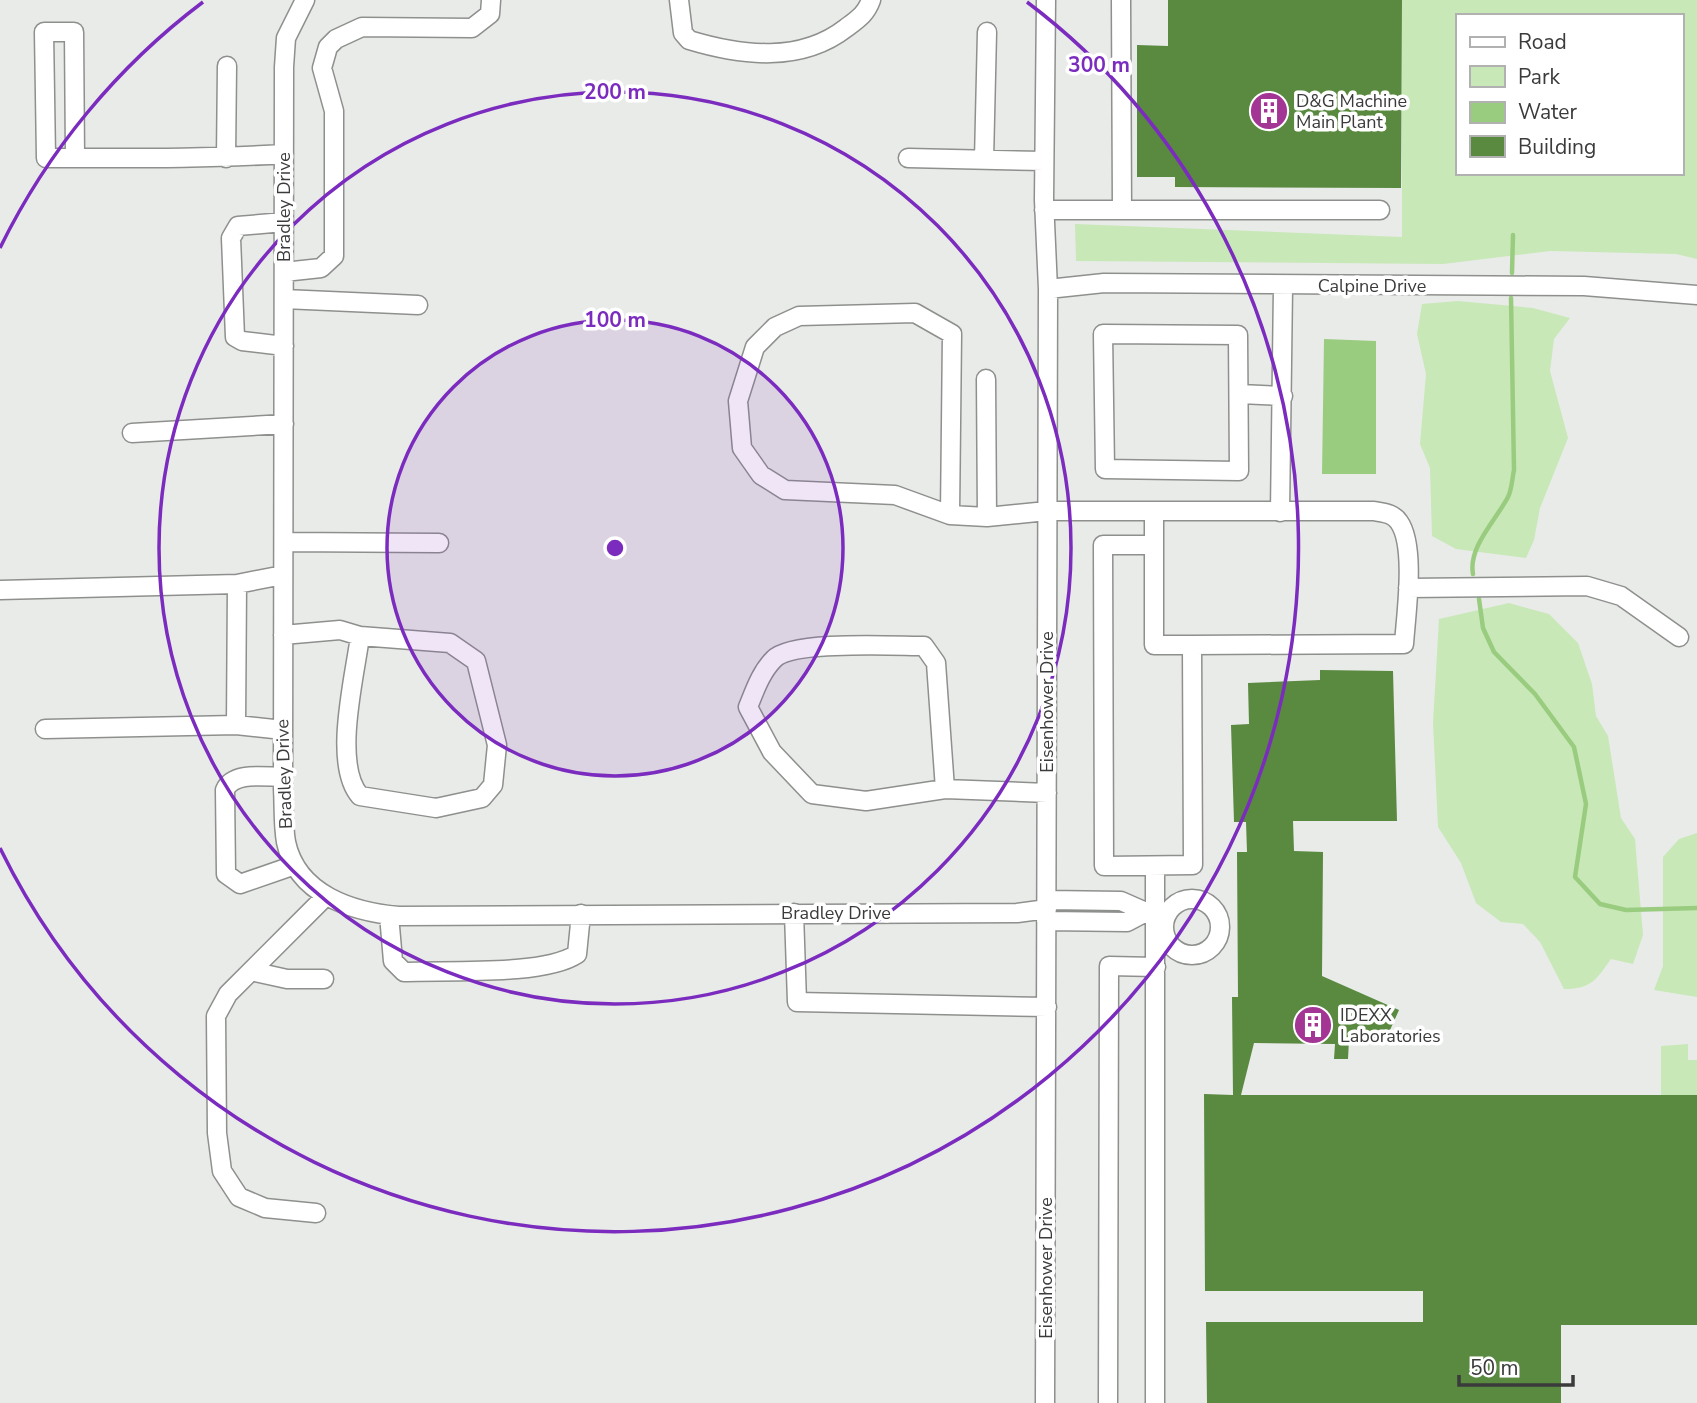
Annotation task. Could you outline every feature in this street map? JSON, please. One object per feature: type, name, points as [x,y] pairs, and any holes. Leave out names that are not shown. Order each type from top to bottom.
[{"type":"street","name":"Bradley Drive","points":[[305,0],[286,38],[284,154],[283,777],[286,842],[295,865],[326,896],[369,913],[389,915],[1017,913],[1121,901],[1156,912]]},
{"type":"street","points":[[284,272],[321,268],[334,256],[334,111],[322,68],[328,47],[336,39],[362,27],[472,28],[490,14],[491,0]]},
{"type":"street","points":[[679,0],[683,33],[689,40],[763,53],[801,52],[818,46],[866,13],[871,0]]},
{"type":"street","name":"Eisenhower Drive","points":[[1045,1403],[1048,289],[1044,211],[1046,0]]},
{"type":"street","points":[[1121,0],[1122,210]]},
{"type":"street","points":[[75,158],[74,32],[44,32],[46,158],[75,158],[226,158],[284,154]]},
{"type":"street","points":[[984,160],[987,32]]},
{"type":"street","points":[[226,158],[227,66]]},
{"type":"street","points":[[908,158],[1044,161]]},
{"type":"street","points":[[1044,211],[1380,210]]},
{"type":"street","points":[[284,222],[238,226],[231,238],[235,337],[242,341],[284,346]]},
{"type":"street","name":"Calpine Drive","points":[[1048,289],[1104,284],[1584,286],[1697,295]]},
{"type":"street","points":[[1280,512],[1283,286]]},
{"type":"street","points":[[284,299],[418,305]]},
{"type":"street","points":[[950,515],[952,334],[915,313],[799,316],[775,327],[755,347],[738,401],[742,448],[761,475],[785,490],[895,495],[950,515],[987,517],[1047,511],[1154,511],[1280,512],[1374,511],[1391,514],[1400,522],[1407,541],[1408,588],[1404,644],[1154,645],[1154,511]]},
{"type":"street","points":[[1103,334],[1238,335],[1240,394],[1239,471],[1105,469],[1103,334]]},
{"type":"street","points":[[986,379],[987,517]]},
{"type":"street","points":[[1240,394],[1283,396]]},
{"type":"street","points":[[132,433],[284,424]]},
{"type":"street","points":[[284,542],[439,543]]},
{"type":"street","points":[[1154,545],[1103,545],[1104,866],[1193,865],[1192,645]]},
{"type":"street","points":[[0,590],[237,584],[283,575]]},
{"type":"street","points":[[236,725],[237,584]]},
{"type":"street","points":[[1408,588],[1587,586],[1620,596],[1679,637]]},
{"type":"street","points":[[283,635],[340,630],[360,636],[450,643],[476,661],[497,745],[493,785],[482,798],[436,808],[360,796],[352,787],[346,747],[360,636]]},
{"type":"street","points":[[945,789],[936,663],[924,646],[809,646],[775,656],[758,680],[748,707],[772,752],[812,794],[866,801],[945,789],[1047,793]]},
{"type":"street","points":[[46,729],[236,725],[283,730]]},
{"type":"street","points":[[283,777],[236,778],[225,790],[226,874],[240,884],[295,865]]},
{"type":"street","points":[[1155,867],[1155,1403]]},
{"type":"street","points":[[316,1213],[265,1208],[239,1197],[222,1171],[217,1133],[216,1017],[228,995],[326,896]]},
{"type":"street","points":[[794,913],[797,1002],[1047,1007]]},
{"type":"street","points":[[389,915],[393,961],[404,972],[542,967],[569,960],[577,954],[581,914]]},
{"type":"street","points":[[1108,1403],[1108,966],[1156,967]]},
{"type":"street","points":[[251,971],[287,979],[324,979]]},
{"type":"green space","points":[[1402,0],[1697,0],[1697,259],[1676,254],[1550,251],[1443,264],[1076,261],[1075,224],[1402,237]]},
{"type":"green space","points":[[1458,301],[1533,308],[1570,318],[1554,339],[1550,371],[1568,438],[1540,508],[1534,540],[1526,558],[1456,549],[1432,536],[1430,468],[1420,444],[1426,374],[1417,334],[1422,304]]},
{"type":"green space","points":[[1509,603],[1549,614],[1578,643],[1592,684],[1596,716],[1608,736],[1621,818],[1635,839],[1643,935],[1633,964],[1611,959],[1597,978],[1581,987],[1564,989],[1540,942],[1523,924],[1501,922],[1476,903],[1461,863],[1438,827],[1433,723],[1439,619]]},
{"type":"green space","points":[[1697,833],[1697,997],[1654,990],[1663,966],[1663,857],[1679,839]]},
{"type":"green space","points":[[1688,1044],[1688,1060],[1697,1060],[1697,1095],[1661,1095],[1661,1046]]},
{"type":"water","points":[[1324,339],[1376,341],[1376,474],[1322,474]]},
{"type":"building","name":"D&G Machine Main Plant","points":[[1168,0],[1402,0],[1401,188],[1175,187],[1175,177],[1137,177],[1137,45],[1168,46]]},
{"type":"building","name":"IDEXX Laboratories","points":[[1320,670],[1393,671],[1397,821],[1293,821],[1294,851],[1323,852],[1322,976],[1399,1010],[1386,1039],[1349,1039],[1348,1059],[1334,1059],[1335,1044],[1254,1043],[1241,1095],[1697,1095],[1697,1325],[1561,1325],[1561,1403],[1207,1403],[1206,1322],[1423,1322],[1423,1291],[1205,1291],[1204,1094],[1233,1095],[1232,997],[1238,997],[1237,852],[1247,852],[1246,822],[1234,822],[1231,725],[1249,724],[1248,683],[1320,680]]},
{"type":"waterway","points":[[1512,273],[1513,235]]},
{"type":"waterway","points":[[1473,574],[1475,554],[1484,534],[1508,497],[1514,470],[1511,298]]},
{"type":"waterway","points":[[1479,599],[1483,628],[1494,652],[1535,694],[1574,747],[1586,804],[1575,877],[1600,904],[1626,910],[1697,908]]},
{"type":"place","name":"D&G Machine Main Plant","points":[[1269,111]]},
{"type":"place","name":"IDEXX Laboratories","points":[[1313,1025]]}]
